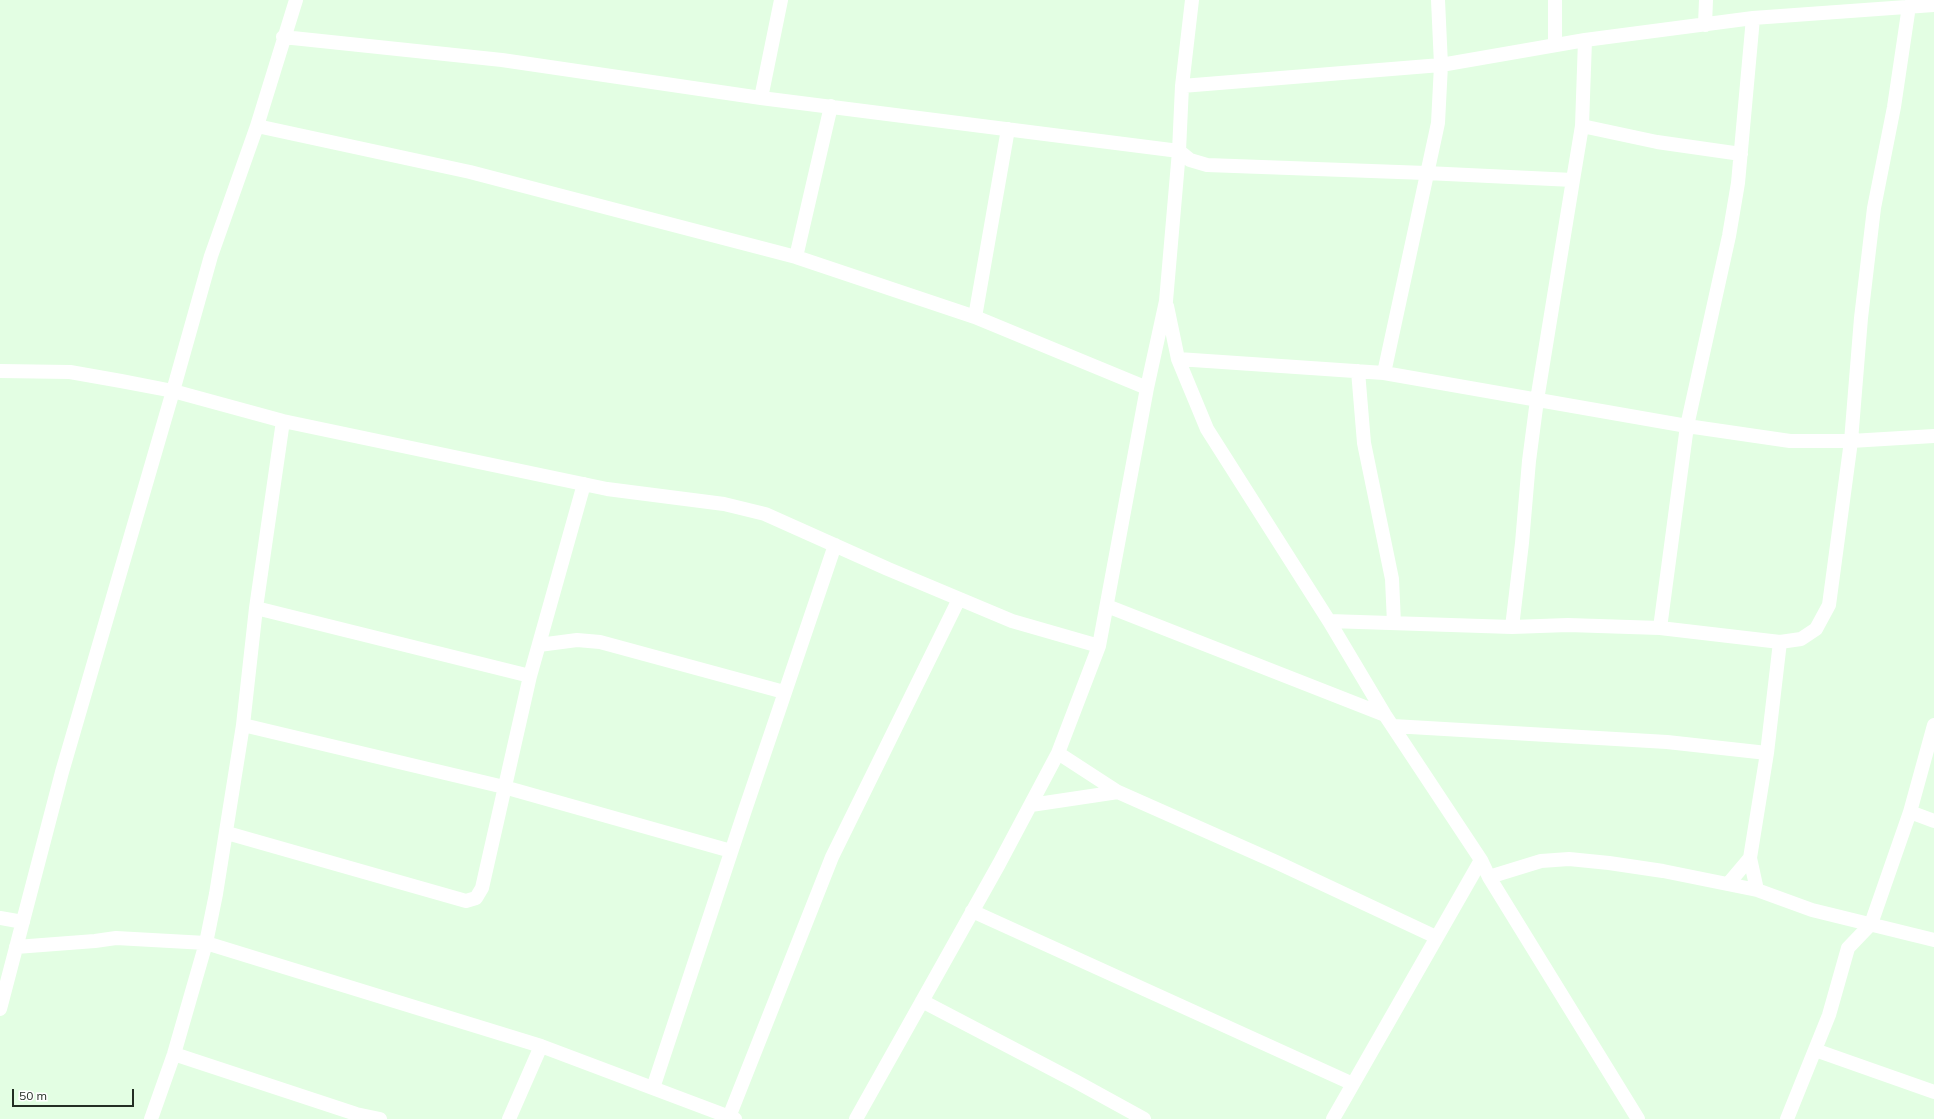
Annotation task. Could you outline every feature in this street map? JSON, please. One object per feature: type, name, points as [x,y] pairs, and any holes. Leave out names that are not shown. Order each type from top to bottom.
[{"type":"street","points":[[0,1009],[64,765],[173,391],[210,256],[257,126],[283,36],[296,0]]},
{"type":"street","points":[[761,98],[781,0]]},
{"type":"street","points":[[856,1119],[972,912],[1058,753],[1099,646],[1147,388],[1166,301],[1179,151],[1182,86],[1192,0]]},
{"type":"street","points":[[1384,373],[1438,123],[1440,65],[1438,0]]},
{"type":"street","points":[[1555,0],[1555,45]]},
{"type":"street","points":[[1705,25],[1706,0]]},
{"type":"street","points":[[1182,86],[1440,65],[1585,40],[1753,18],[1934,5]]},
{"type":"street","points":[[1328,621],[1512,627],[1568,625],[1660,628],[1780,642],[1801,639],[1816,629],[1829,605],[1851,441],[1861,318],[1874,208],[1894,107],[1909,6]]},
{"type":"street","points":[[1660,628],[1687,426],[1729,236],[1741,154],[1753,18]]},
{"type":"street","points":[[283,36],[502,60],[761,98],[1179,151],[1190,160],[1207,165],[1573,180]]},
{"type":"street","points":[[1512,627],[1522,543],[1529,461],[1537,400],[1582,126],[1585,40]]},
{"type":"street","points":[[796,257],[831,106]]},
{"type":"street","points":[[257,126],[470,172],[796,257],[975,317],[1147,388]]},
{"type":"street","points":[[1582,126],[1657,142],[1741,154]]},
{"type":"street","points":[[975,317],[1008,129]]},
{"type":"street","points":[[1166,301],[1178,358],[1190,392],[1207,429],[1389,720],[1481,860],[1489,877],[1638,1119]]},
{"type":"street","points":[[1178,358],[1384,373],[1687,426],[1790,441],[1851,441],[1934,436]]},
{"type":"street","points":[[0,371],[70,372],[173,391],[283,421],[584,484],[638,494],[724,504],[765,514],[1012,621],[1099,646]]},
{"type":"street","points":[[1358,372],[1364,443],[1392,579],[1394,623]]},
{"type":"street","points":[[151,1119],[174,1054],[206,942],[227,833],[243,725],[256,608],[283,421]]},
{"type":"street","points":[[227,833],[466,901],[476,898],[482,888],[530,676],[584,484]]},
{"type":"street","points":[[653,1088],[784,692],[836,545]]},
{"type":"street","points":[[16,947],[116,938],[206,942],[541,1046],[732,1118],[832,857],[959,599]]},
{"type":"street","points":[[1107,606],[1389,720],[1667,742],[1767,753]]},
{"type":"street","points":[[256,608],[530,676]]},
{"type":"street","points":[[539,645],[577,640],[600,642],[784,692]]},
{"type":"street","points":[[1757,890],[1750,858],[1767,753],[1780,642]]},
{"type":"street","points":[[243,725],[504,787],[731,851]]},
{"type":"street","points":[[1787,1119],[1829,1016],[1848,948],[1871,924],[1910,812],[1934,725]]},
{"type":"street","points":[[1058,753],[1118,792],[1276,862],[1436,937]]},
{"type":"street","points":[[1031,805],[1118,792]]},
{"type":"street","points":[[1910,812],[1934,822]]},
{"type":"street","points":[[1489,877],[1541,861],[1569,858],[1663,871],[1757,890],[1812,910],[1934,940]]},
{"type":"street","points":[[1728,884],[1750,858]]},
{"type":"street","points":[[1333,1119],[1481,860]]},
{"type":"street","points":[[972,912],[1353,1084]]},
{"type":"street","points":[[0,918],[23,922]]},
{"type":"street","points":[[922,1001],[1068,1077],[1144,1119]]},
{"type":"street","points":[[509,1119],[541,1046]]},
{"type":"street","points":[[1815,1050],[1934,1092]]},
{"type":"street","points":[[174,1054],[341,1114],[380,1119]]}]
